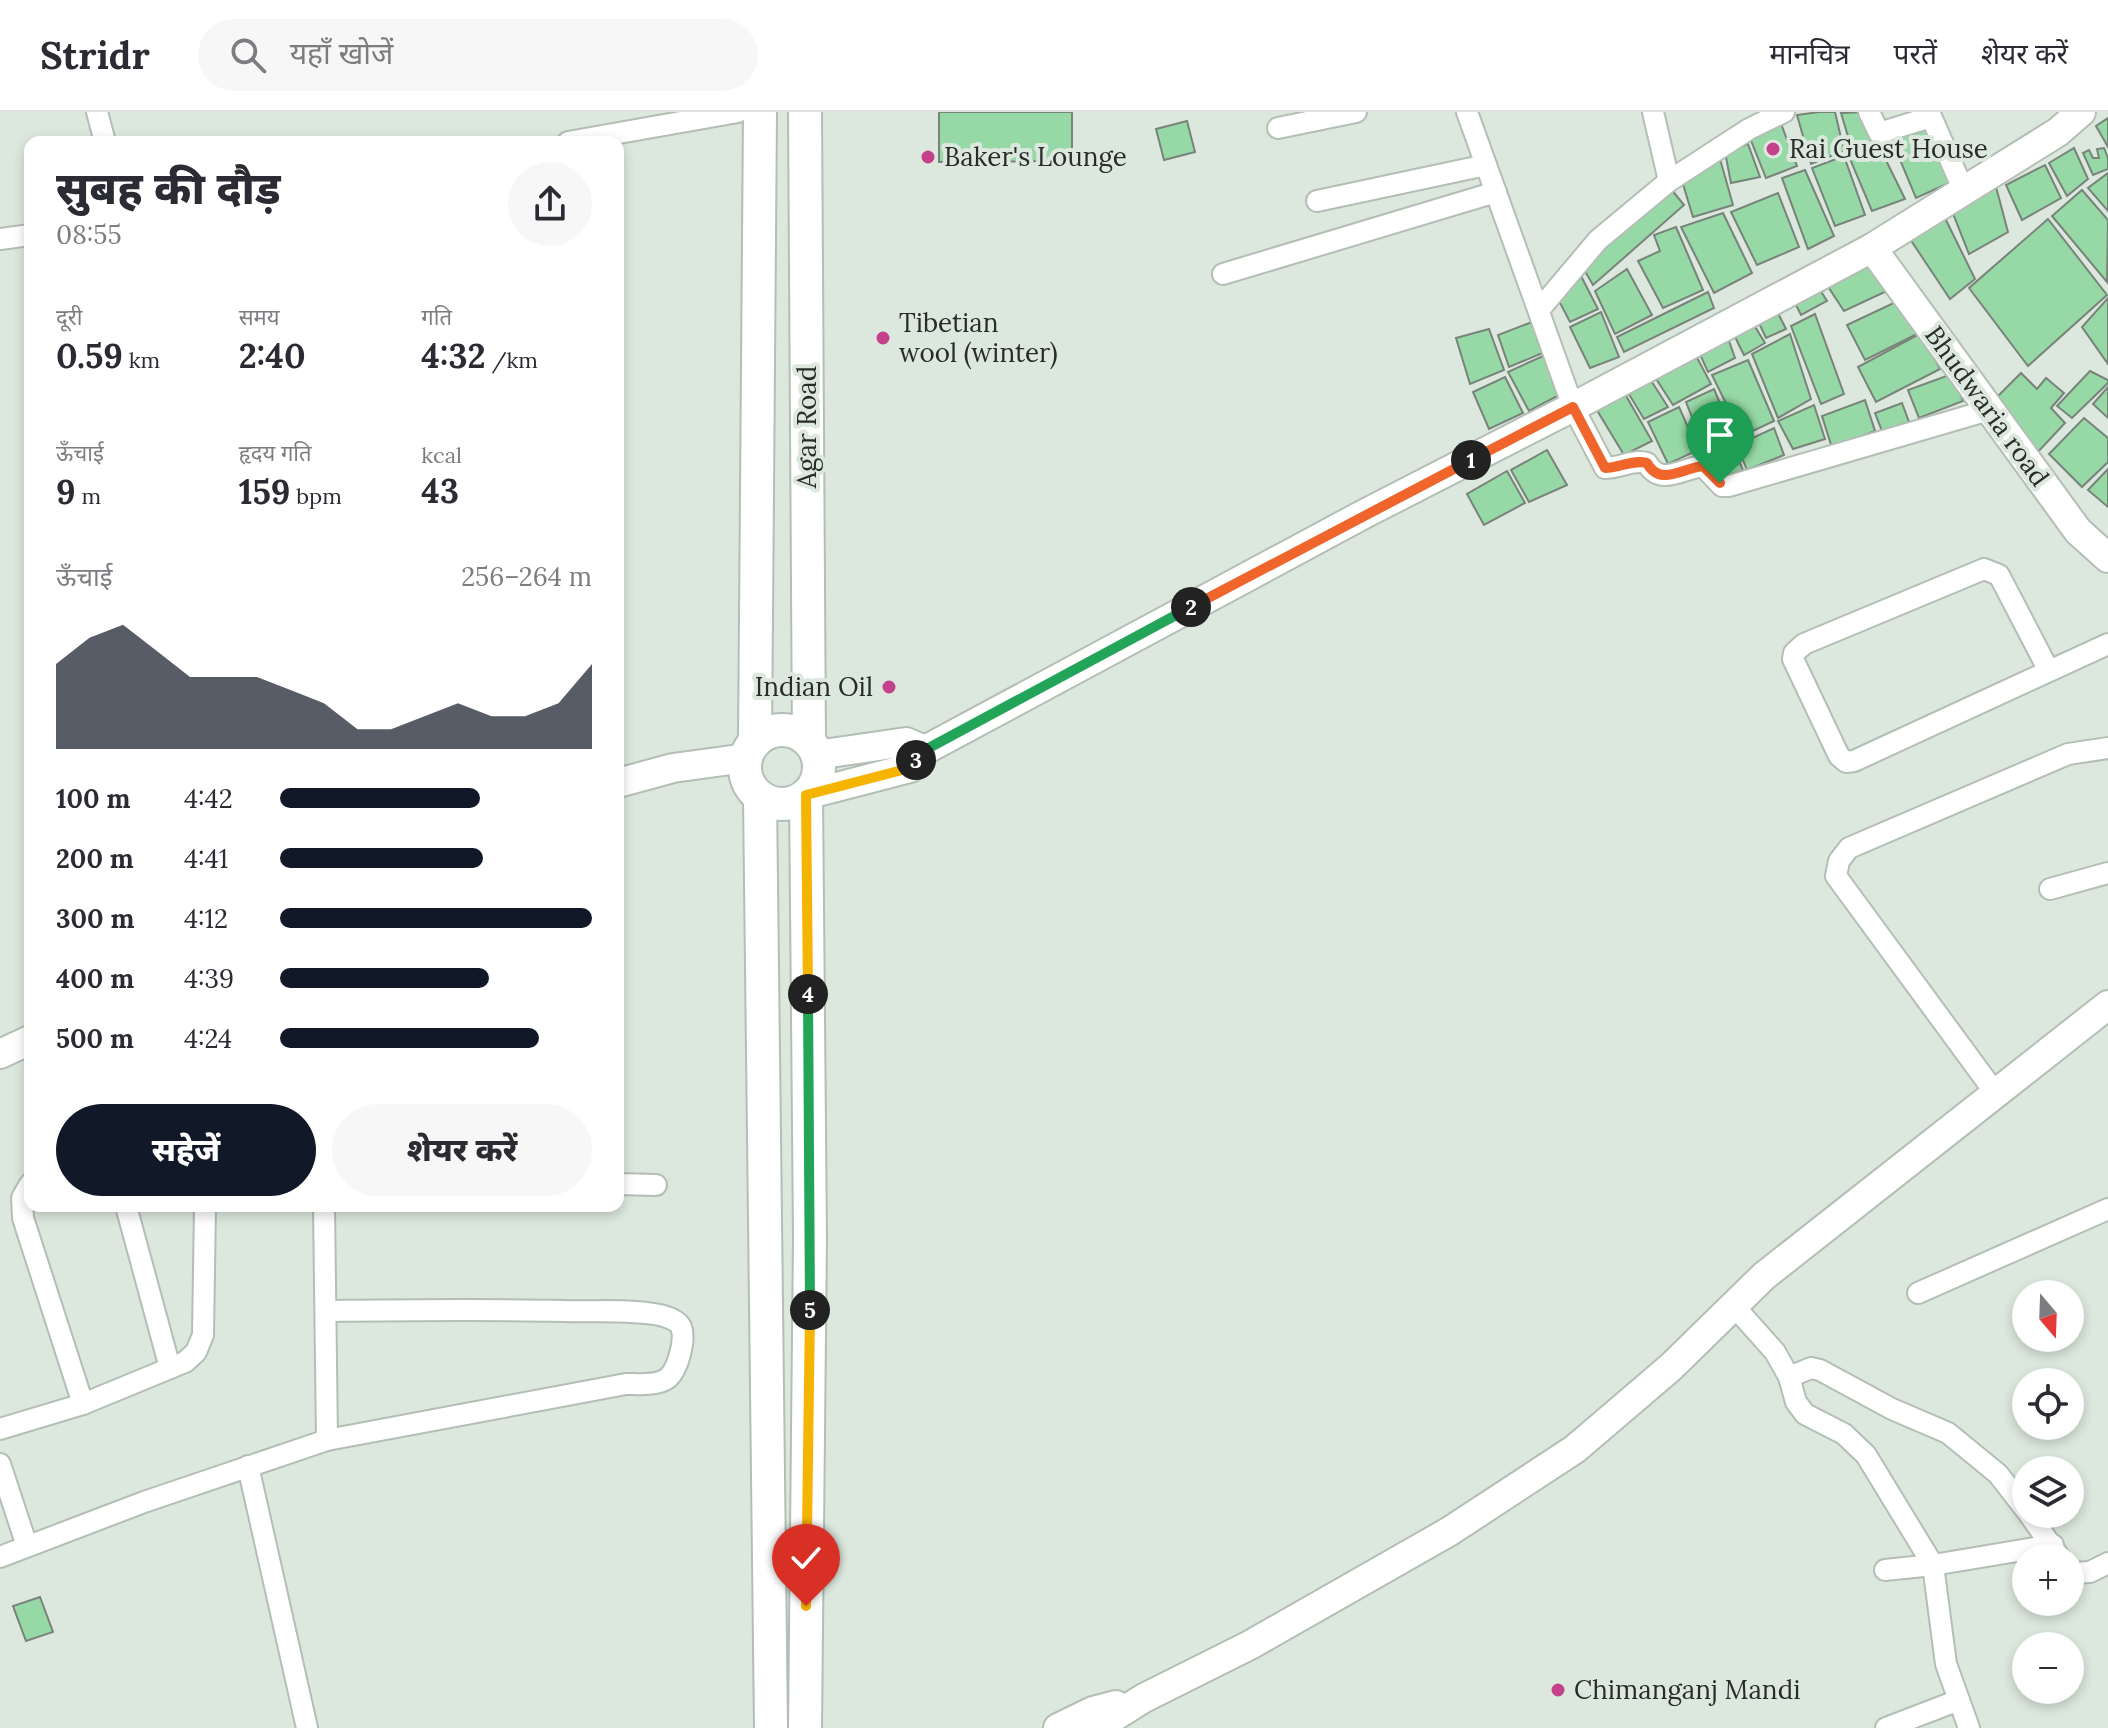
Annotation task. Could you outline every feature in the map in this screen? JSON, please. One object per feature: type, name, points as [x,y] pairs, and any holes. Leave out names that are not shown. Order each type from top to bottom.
[{"type":"main road","points":[[760,112],[751,750],[746,777],[751,788],[771,803],[783,804],[806,795]]},
{"type":"main road","name":"Agar Road","points":[[805,112],[812,748],[818,775],[806,795],[810,1206],[805,1728]]},
{"type":"main road","points":[[751,750],[764,735],[776,731],[788,731],[812,748]]},
{"type":"main road","points":[[760,797],[771,1728]]},
{"type":"main road","points":[[770,1607],[806,1606]]},
{"type":"street","points":[[97,112],[103,136]]},
{"type":"street","points":[[602,136],[738,112]]},
{"type":"street","points":[[1278,128],[1356,112]]},
{"type":"street","points":[[1467,112],[1573,407],[1605,468],[1618,468],[1639,461],[1647,463],[1651,471],[1665,476],[1703,466],[1724,487],[1989,410]]},
{"type":"street","points":[[1653,112],[1669,181]]},
{"type":"street","points":[[1539,310],[1598,240],[1669,181],[1749,129],[1784,112]]},
{"type":"street","points":[[1869,112],[1879,133],[1930,114],[1964,191]]},
{"type":"street","points":[[806,795],[910,768],[925,750],[1366,513],[1872,248],[1964,191],[2054,122],[2081,112]]},
{"type":"street","points":[[1317,201],[1486,165]]},
{"type":"street","points":[[1223,274],[1496,192]]},
{"type":"street","points":[[0,239],[24,236]]},
{"type":"street","name":"Bhudwaria road","points":[[1872,248],[2078,531],[2108,558]]},
{"type":"street","points":[[2049,671],[1999,575],[1984,569],[1804,644],[1794,653],[1793,659],[1839,756],[1846,762],[1854,761],[2108,644]]},
{"type":"street","points":[[812,748],[906,742],[925,750]]},
{"type":"street","points":[[1996,1094],[1836,876],[1839,861],[1849,848],[2068,754],[2108,748]]},
{"type":"street","points":[[624,781],[751,750]]},
{"type":"street","points":[[2050,889],[2108,873]]},
{"type":"street","points":[[1096,1728],[1144,1698],[1250,1645],[1450,1531],[1575,1449],[1671,1367],[1764,1276],[1996,1094],[2105,1014]]},
{"type":"street","points":[[0,1054],[24,1043]]},
{"type":"street","points":[[624,1184],[656,1185]]},
{"type":"street","points":[[24,1194],[23,1218],[83,1404]]},
{"type":"street","points":[[1918,1293],[2108,1209]]},
{"type":"street","points":[[128,1212],[170,1368]]},
{"type":"street","points":[[0,1429],[83,1404],[185,1362],[196,1352],[203,1335],[205,1212]]},
{"type":"street","points":[[324,1212],[327,1440]]},
{"type":"street","points":[[1734,1306],[1775,1352],[1789,1377],[1796,1402],[1805,1414],[1844,1434],[1866,1455],[1933,1565],[1946,1664],[1969,1728]]},
{"type":"street","points":[[0,1557],[144,1502],[327,1440],[666,1379],[673,1372],[679,1357],[682,1329],[678,1322],[660,1315],[460,1309],[326,1311]]},
{"type":"street","points":[[1789,1377],[1811,1368],[1820,1370],[1892,1409],[1948,1433],[1998,1474],[2012,1492]]},
{"type":"street","points":[[0,1464],[27,1546]]},
{"type":"street","points":[[248,1466],[307,1728]]},
{"type":"street","points":[[1885,1570],[2012,1557]]},
{"type":"street","points":[[1058,1728],[1093,1711],[1144,1698]]},
{"type":"street","points":[[1886,1728],[1959,1700]]},
{"type":"building","points":[[939,112],[1072,112],[1072,161],[939,162]]},
{"type":"building","points":[[1835,112],[1844,151],[1811,164],[1797,115]]},
{"type":"building","points":[[1864,112],[1875,141],[1852,150],[1841,113]]},
{"type":"building","points":[[2108,118],[2108,147],[2096,126]]},
{"type":"building","points":[[1187,121],[1195,152],[1164,160],[1156,129]]},
{"type":"building","name":"Rai Guest House","points":[[1780,121],[1797,166],[1766,178],[1748,133]]},
{"type":"building","points":[[1925,125],[1949,183],[1916,198],[1890,136]]},
{"type":"building","points":[[1748,144],[1760,177],[1731,183],[1725,152]]},
{"type":"building","points":[[1878,144],[1905,199],[1872,211],[1850,159]]},
{"type":"building","points":[[2074,148],[2088,179],[2067,196],[2049,163]]},
{"type":"building","points":[[2104,148],[2108,169],[2093,175],[2083,153],[2089,150],[2093,158],[2099,158],[2097,149]]},
{"type":"building","points":[[1844,156],[1865,215],[1835,226],[1812,168]]},
{"type":"building","points":[[1720,159],[1733,205],[1693,217],[1682,181]]},
{"type":"building","points":[[2045,165],[2061,198],[2022,220],[2006,185]]},
{"type":"building","points":[[1805,170],[1834,236],[1808,249],[1782,178]]},
{"type":"building","points":[[2108,173],[2108,211],[2088,188]]},
{"type":"building","points":[[1995,183],[2008,232],[1969,254],[1950,206]]},
{"type":"building","points":[[1671,189],[1684,205],[1593,285],[1582,266]]},
{"type":"building","points":[[2082,190],[2108,220],[2107,282],[2052,216]]},
{"type":"building","points":[[1778,193],[1799,247],[1757,265],[1731,212]]},
{"type":"building","points":[[1942,212],[1975,279],[1950,299],[1908,236]]},
{"type":"building","points":[[1723,213],[1752,273],[1714,293],[1681,227]]},
{"type":"building","points":[[2048,219],[2107,295],[2028,366],[1969,288]]},
{"type":"building","points":[[1676,227],[1703,290],[1663,308],[1638,261],[1660,251],[1654,235]]},
{"type":"building","points":[[1871,255],[1889,290],[1844,311],[1825,282]]},
{"type":"building","points":[[1627,269],[1652,315],[1615,334],[1595,291]]},
{"type":"building","points":[[1580,274],[1598,309],[1570,322],[1558,299]]},
{"type":"building","points":[[1817,285],[1827,301],[1801,315],[1792,297]]},
{"type":"building","points":[[1708,292],[1714,308],[1624,352],[1617,337]]},
{"type":"building","points":[[2108,298],[2108,364],[2082,327]]},
{"type":"building","points":[[1900,300],[1919,333],[1865,360],[1847,325]]},
{"type":"building","points":[[1776,309],[1786,329],[1766,338],[1757,319]]},
{"type":"building","points":[[1601,312],[1619,357],[1590,368],[1570,327]]},
{"type":"building","points":[[1815,314],[1844,394],[1821,404],[1791,326]]},
{"type":"building","points":[[1532,322],[1545,352],[1509,367],[1498,335]]},
{"type":"building","points":[[1754,325],[1765,343],[1744,355],[1733,333]]},
{"type":"building","points":[[1489,329],[1504,370],[1470,384],[1456,338]]},
{"type":"building","points":[[1921,333],[1940,369],[1876,402],[1858,367]]},
{"type":"building","points":[[1790,334],[1811,399],[1778,418],[1752,354]]},
{"type":"building","points":[[1728,338],[1735,358],[1708,372],[1698,350]]},
{"type":"building","points":[[1694,352],[1711,384],[1673,405],[1653,374]]},
{"type":"building","points":[[1545,355],[1563,393],[1529,411],[1508,372]]},
{"type":"building","points":[[1748,360],[1774,421],[1742,436],[1712,375]]},
{"type":"building","points":[[2090,371],[2108,380],[2108,383],[2072,418],[2057,406]]},
{"type":"building","points":[[2021,373],[2037,389],[2046,378],[2064,393],[2051,408],[2065,423],[2036,454],[1994,400]]},
{"type":"building","points":[[1952,374],[1963,401],[1919,418],[1908,390]]},
{"type":"building","points":[[1505,377],[1523,413],[1489,429],[1473,392]]},
{"type":"building","points":[[1650,379],[1668,407],[1644,419],[1627,391]]},
{"type":"building","points":[[2108,387],[2108,418],[2093,404]]},
{"type":"building","points":[[1714,389],[1735,440],[1707,455],[1686,402]]},
{"type":"building","points":[[1625,394],[1652,441],[1624,455],[1595,407]]},
{"type":"building","points":[[1865,400],[1875,431],[1832,448],[1822,416]]},
{"type":"building","points":[[1902,403],[1909,422],[1882,431],[1875,413]]},
{"type":"building","points":[[1814,405],[1825,439],[1793,449],[1778,421]]},
{"type":"building","points":[[1679,407],[1698,450],[1668,464],[1648,422]]},
{"type":"building","points":[[2084,418],[2108,438],[2108,462],[2082,487],[2049,454]]},
{"type":"building","points":[[1774,428],[1784,455],[1747,470],[1737,445]]},
{"type":"building","points":[[1734,449],[1743,470],[1723,477],[1713,457]]},
{"type":"building","points":[[1547,450],[1567,485],[1529,502],[1511,470]]},
{"type":"building","points":[[2108,469],[2108,507],[2088,490]]},
{"type":"building","points":[[1507,471],[1525,503],[1484,525],[1467,494]]},
{"type":"building","points":[[40,1597],[53,1632],[26,1641],[13,1606]]},
{"type":"place","name":"Rai Guest House","points":[[1773,149]]},
{"type":"place","name":"Baker's Lounge","points":[[928,157]]},
{"type":"place","name":"Tibetian wool (winter)","points":[[883,338]]},
{"type":"place","name":"Indian Oil","points":[[889,687]]},
{"type":"place","name":"Chimanganj Mandi","points":[[1558,1690]]},
{"type":"route","points":[[806,1606],[810,1206],[806,795],[910,768],[925,750],[1366,513],[1573,407],[1605,468],[1618,468],[1639,461],[1647,463],[1651,471],[1665,476],[1703,466],[1720,483]]}]
